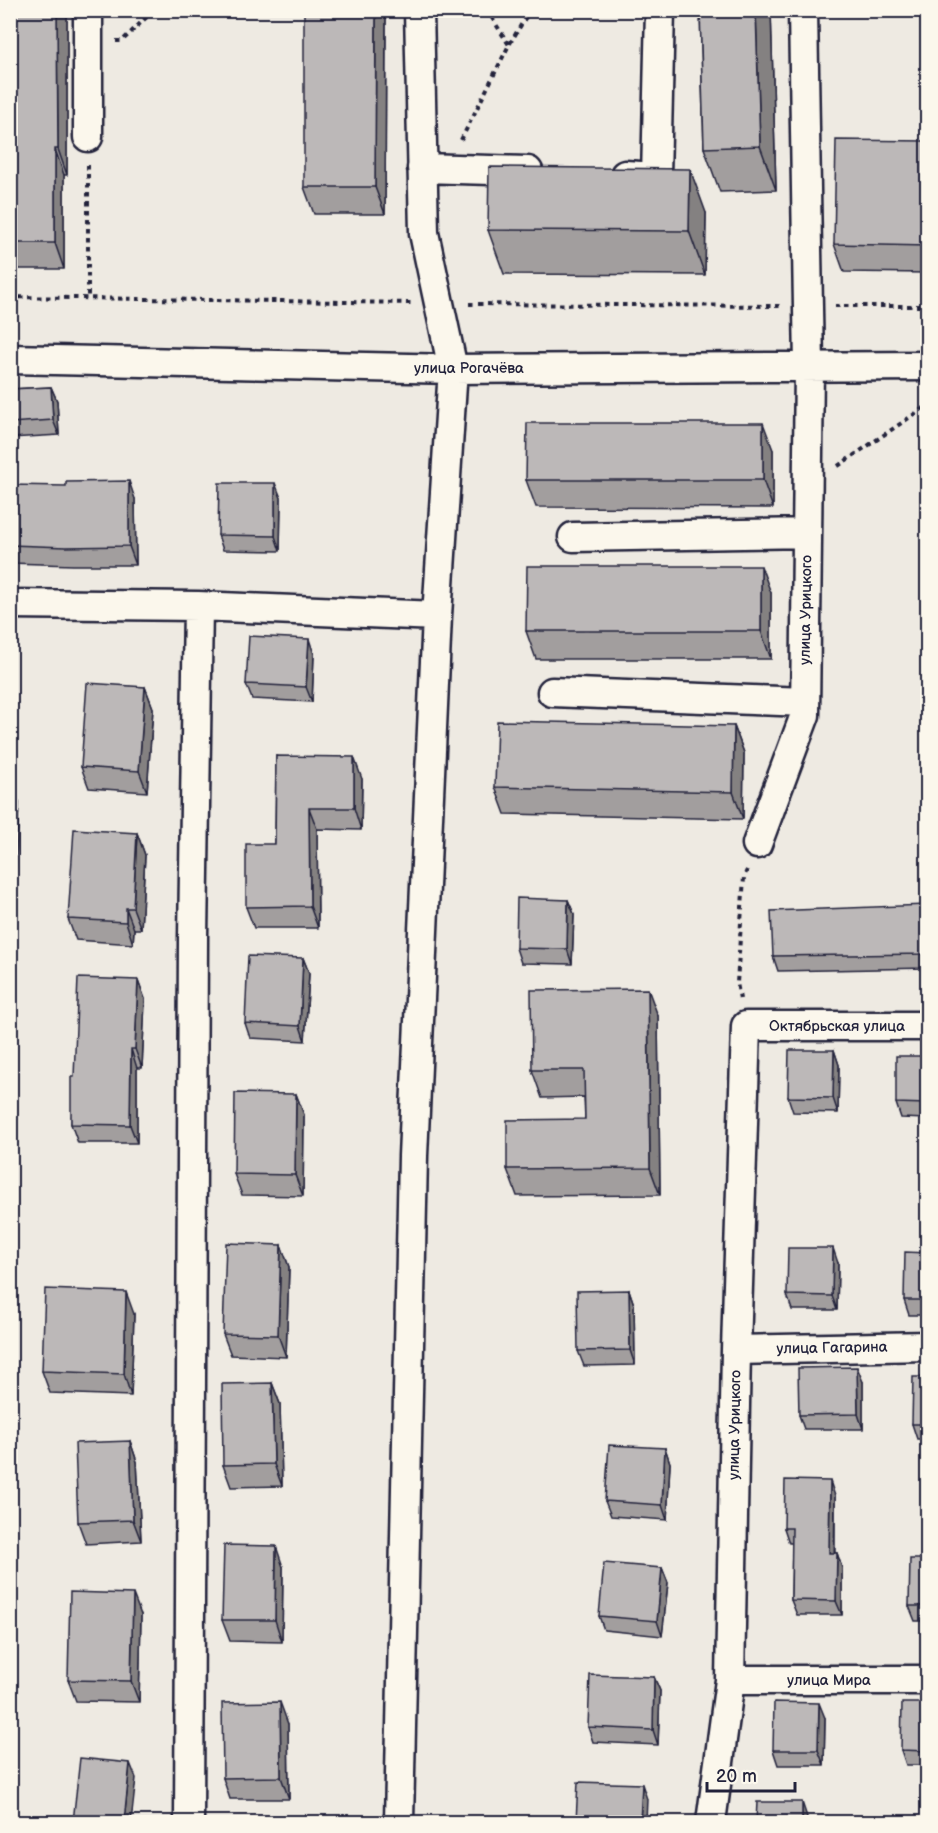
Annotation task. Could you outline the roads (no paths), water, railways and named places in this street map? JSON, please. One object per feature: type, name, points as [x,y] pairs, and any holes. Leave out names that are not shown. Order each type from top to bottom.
[{"type":"street","points":[[88,10],[88,137]]},
{"type":"street","points":[[399,1822],[413,1156],[437,616],[453,369],[424,233],[434,168],[419,10]]},
{"type":"street","points":[[598,174],[656,177],[660,10]]},
{"type":"street","name":"улица Урицкого","points":[[757,844],[805,716],[808,366],[802,10]]},
{"type":"street","points":[[434,168],[552,172]]},
{"type":"street","name":"улица Рогачёва","points":[[10,359],[453,369],[927,366]]},
{"type":"street","points":[[573,537],[807,533]]},
{"type":"street","points":[[10,604],[198,606],[437,616]]},
{"type":"street","points":[[189,1822],[193,950],[198,606]]},
{"type":"street","points":[[552,692],[805,702]]},
{"type":"street","name":"улица Урицкого","points":[[711,1822],[730,1680],[736,1350],[746,1026]]},
{"type":"street","name":"Октябрьская улица","points":[[746,1026],[927,1026]]},
{"type":"street","name":"улица Гагарина","points":[[736,1350],[927,1346]]},
{"type":"street","name":"улица Мира","points":[[730,1680],[927,1680]]}]
